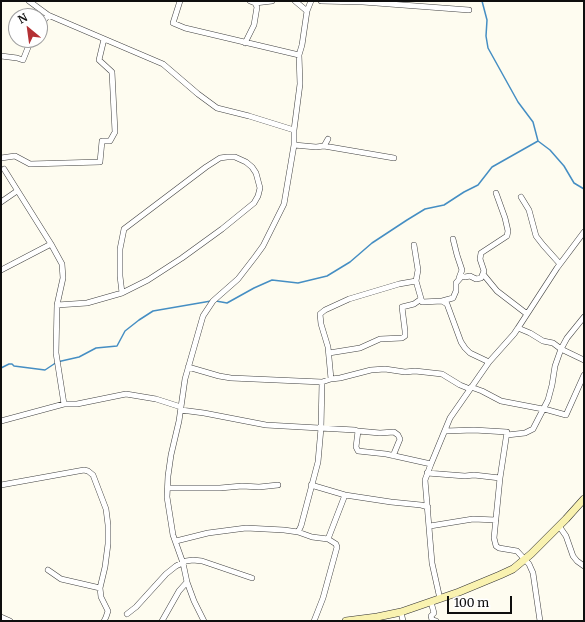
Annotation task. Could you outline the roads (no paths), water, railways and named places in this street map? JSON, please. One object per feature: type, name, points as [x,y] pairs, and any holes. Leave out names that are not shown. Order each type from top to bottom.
[{"type":"street","points":[[29,1],[38,8]]},
{"type":"street","points":[[180,1],[173,23],[185,28],[246,44],[299,55]]},
{"type":"street","points":[[253,2],[272,1]]},
{"type":"street","points":[[295,1],[307,11]]},
{"type":"street","points":[[204,621],[187,582],[169,515],[168,476],[171,455],[188,367],[204,316],[213,301],[238,279],[263,246],[284,204],[294,145],[294,130],[300,84],[299,55],[307,11],[311,1]]},
{"type":"street","points":[[321,1],[363,2],[469,10]]},
{"type":"street","points":[[246,44],[254,25],[257,7],[253,2]]},
{"type":"street","points":[[48,15],[163,64],[217,108],[294,130]]},
{"type":"street","points":[[1,158],[15,156],[30,164],[100,162],[102,141],[110,141],[115,132],[112,72],[99,60],[104,38]]},
{"type":"street","points":[[1,56],[23,60],[28,48]]},
{"type":"street","points":[[324,146],[328,139]]},
{"type":"street","points":[[294,145],[316,147],[324,146],[394,158]]},
{"type":"street","points":[[57,305],[88,303],[122,293],[148,280],[182,258],[254,203],[260,188],[256,173],[252,167],[246,162],[235,157],[220,158],[124,229],[120,249],[120,276],[122,293]]},
{"type":"street","points":[[4,169],[51,244],[62,264],[64,271],[57,305],[56,353],[64,404]]},
{"type":"street","points":[[1,202],[17,191]]},
{"type":"street","points":[[459,279],[462,276],[470,276],[476,279],[481,278],[484,271],[480,259],[481,254],[505,238],[508,234],[505,218],[496,193]]},
{"type":"street","points":[[521,197],[529,210],[536,236],[560,264]]},
{"type":"street","points":[[440,599],[432,563],[430,526],[425,487],[430,464],[450,418],[489,362],[518,328],[560,264],[584,232]]},
{"type":"street","points":[[414,245],[418,270],[416,281],[422,302],[442,301],[453,298],[456,291],[456,283],[462,270],[453,239]]},
{"type":"street","points":[[1,270],[51,244]]},
{"type":"street","points":[[483,274],[497,291],[527,314]]},
{"type":"street","points":[[331,379],[329,353],[319,318],[320,314],[325,310],[350,299],[399,284],[416,281]]},
{"type":"street","points":[[329,353],[360,348],[380,339],[402,338],[405,336],[405,331],[402,307],[414,304],[421,299]]},
{"type":"street","points":[[442,301],[447,304],[461,342],[465,348],[470,353],[489,362]]},
{"type":"street","points":[[507,435],[525,433],[533,429],[544,409],[552,385],[556,362],[561,349],[567,338],[584,316]]},
{"type":"street","points":[[518,328],[543,341],[556,345],[584,360]]},
{"type":"street","points":[[188,367],[231,378],[322,382],[371,370],[385,369],[405,372],[415,370],[442,374],[460,385],[482,391],[501,401],[544,409],[566,415],[584,375]]},
{"type":"street","points":[[298,532],[301,526],[318,462],[321,428],[322,382]]},
{"type":"street","points":[[1,421],[26,413],[64,404],[77,404],[126,394],[156,399],[181,408],[266,425],[321,428],[366,433],[394,432],[398,434],[400,439],[393,456]]},
{"type":"street","points":[[358,431],[356,447],[358,451],[393,456],[430,464]]},
{"type":"street","points":[[445,431],[507,432],[500,478],[494,538],[496,546],[499,548],[517,551],[529,564],[533,573],[540,621]]},
{"type":"street","points":[[1,484],[84,470],[93,475],[106,509],[108,525],[108,544],[100,588],[101,597],[108,611],[104,621]]},
{"type":"street","points":[[427,473],[465,476],[474,475],[500,478]]},
{"type":"street","points":[[168,488],[259,487],[278,485]]},
{"type":"street","points":[[312,485],[345,495],[428,507]]},
{"type":"street","points":[[328,539],[345,495]]},
{"type":"street","points":[[347,621],[401,612],[440,599],[513,569],[560,526],[583,502]]},
{"type":"street","points":[[430,526],[473,519],[496,520]]},
{"type":"street","points":[[560,526],[566,536],[573,556],[577,562],[584,566]]},
{"type":"street","points":[[176,542],[208,533],[246,528],[298,532],[312,537],[328,539],[336,544],[337,547],[325,590],[314,621]]},
{"type":"street","points":[[127,614],[136,607],[166,574],[183,563],[193,560],[202,561],[252,578]]},
{"type":"street","points":[[48,570],[61,579],[100,588]]},
{"type":"street","points":[[162,621],[179,591],[187,582]]},
{"type":"street","points":[[430,602],[434,613],[431,616],[432,620],[436,621]]},
{"type":"street","points":[[401,612],[403,621]]},
{"type":"street","points":[[1,617],[10,621]]},
{"type":"waterway","points":[[482,1],[487,20],[486,36],[488,48],[518,102],[533,122],[538,141],[550,150],[564,166],[574,183],[584,189]]},
{"type":"waterway","points":[[216,301],[227,303],[272,280],[298,283],[327,276],[350,262],[372,243],[425,209],[444,205],[478,185],[492,167],[538,141]]},
{"type":"waterway","points":[[1,368],[12,364],[14,366],[45,370],[57,362],[79,357],[96,348],[117,346],[125,331],[153,311],[211,301]]}]
